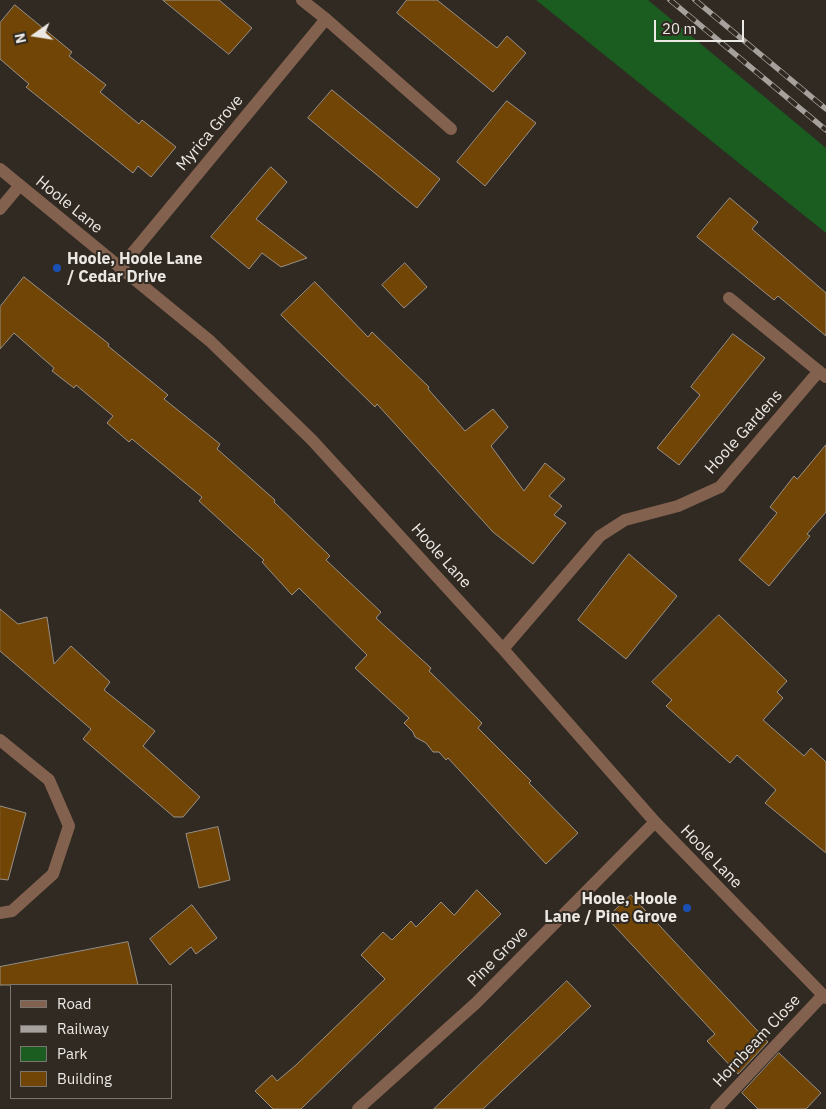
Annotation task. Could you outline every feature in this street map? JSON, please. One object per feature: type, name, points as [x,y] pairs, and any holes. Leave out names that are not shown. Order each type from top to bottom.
[{"type":"street","points":[[302,0],[451,129]]},
{"type":"street","name":"Myrica Grove","points":[[120,268],[326,19]]},
{"type":"street","name":"Hoole Lane","points":[[0,170],[210,341],[312,440],[503,649],[654,822],[824,996]]},
{"type":"street","points":[[0,209],[20,186]]},
{"type":"street","name":"Hoole Gardens","points":[[503,649],[600,536],[625,520],[678,506],[720,487],[823,374],[729,298]]},
{"type":"street","points":[[0,740],[49,780],[69,826],[53,874],[12,911],[0,913]]},
{"type":"street","name":"Pine Grove","points":[[358,1109],[476,1003],[654,822]]},
{"type":"street","name":"Hornbeam Close","points":[[716,1109],[824,996]]},
{"type":"green space","points":[[536,0],[648,0],[826,148],[826,233]]},
{"type":"building","points":[[163,0],[219,0],[252,28],[229,54]]},
{"type":"building","points":[[407,0],[437,0],[497,48],[507,36],[526,53],[493,92],[397,13]]},
{"type":"building","points":[[15,5],[72,52],[69,56],[106,85],[100,92],[139,124],[142,120],[176,147],[151,177],[138,166],[133,173],[26,87],[29,84],[0,59],[0,23]]},
{"type":"building","points":[[332,90],[440,179],[417,208],[308,118]]},
{"type":"building","points":[[507,101],[536,123],[485,186],[457,162]]},
{"type":"building","points":[[271,167],[287,182],[256,219],[307,258],[281,267],[262,253],[249,269],[211,237]]},
{"type":"building","points":[[730,198],[758,222],[752,229],[826,293],[826,336],[778,296],[774,300],[697,237]]},
{"type":"building","points":[[405,263],[427,287],[404,308],[382,285]]},
{"type":"building","points":[[24,277],[109,344],[108,346],[168,395],[164,399],[220,444],[217,449],[275,500],[274,502],[330,556],[326,560],[381,612],[376,618],[431,668],[429,671],[482,723],[478,728],[531,781],[529,783],[578,833],[546,864],[448,758],[446,760],[439,752],[433,752],[426,743],[415,737],[413,732],[404,723],[409,718],[355,668],[367,655],[299,588],[292,595],[262,562],[264,560],[199,501],[202,497],[132,439],[129,442],[107,423],[113,416],[76,385],[74,388],[52,371],[54,368],[14,333],[0,349],[0,307]]},
{"type":"building","points":[[315,282],[368,337],[372,332],[429,387],[428,389],[465,431],[493,409],[508,427],[491,446],[524,491],[545,463],[565,479],[549,496],[562,506],[554,515],[566,523],[533,564],[493,532],[377,404],[375,407],[281,315]]},
{"type":"building","points":[[733,334],[765,358],[679,465],[657,448],[700,395],[691,387]]},
{"type":"building","points":[[826,445],[826,512],[807,534],[810,536],[769,586],[739,560],[777,513],[770,507],[794,476],[797,479]]},
{"type":"building","points":[[629,554],[677,596],[626,659],[578,620]]},
{"type":"building","points":[[0,609],[18,624],[47,617],[54,664],[71,646],[110,682],[104,690],[155,731],[143,746],[200,797],[183,817],[174,817],[83,739],[91,729],[0,651]]},
{"type":"building","points":[[719,615],[787,681],[777,692],[783,698],[763,720],[804,756],[811,748],[826,762],[826,853],[765,803],[776,790],[737,755],[730,763],[666,706],[672,700],[652,682]]},
{"type":"building","points":[[0,806],[26,813],[8,880],[0,879]]},
{"type":"building","points":[[218,827],[230,880],[199,888],[186,834]]},
{"type":"building","points":[[477,890],[501,914],[301,1109],[273,1109],[255,1091],[272,1075],[277,1081],[296,1065],[385,979],[361,955],[383,932],[392,940],[411,921],[416,927],[441,902],[454,915]]},
{"type":"building","points":[[631,895],[768,1042],[738,1074],[707,1041],[715,1034],[607,918]]},
{"type":"building","points":[[192,905],[217,938],[196,954],[191,947],[170,965],[150,939]]},
{"type":"building","points":[[128,942],[138,984],[0,985],[0,967]]},
{"type":"building","points":[[567,981],[591,1006],[483,1109],[434,1109]]},
{"type":"building","points":[[779,1053],[821,1093],[806,1109],[758,1109],[742,1093]]},
{"type":"railway","points":[[670,0],[826,130]]},
{"type":"railway","points":[[695,0],[826,109]]},
{"type":"place","name":"Hoole, Hoole Lane / Cedar Drive","points":[[57,268]]},
{"type":"place","name":"Hoole, Hoole Lane / Pine Grove","points":[[687,908]]}]
